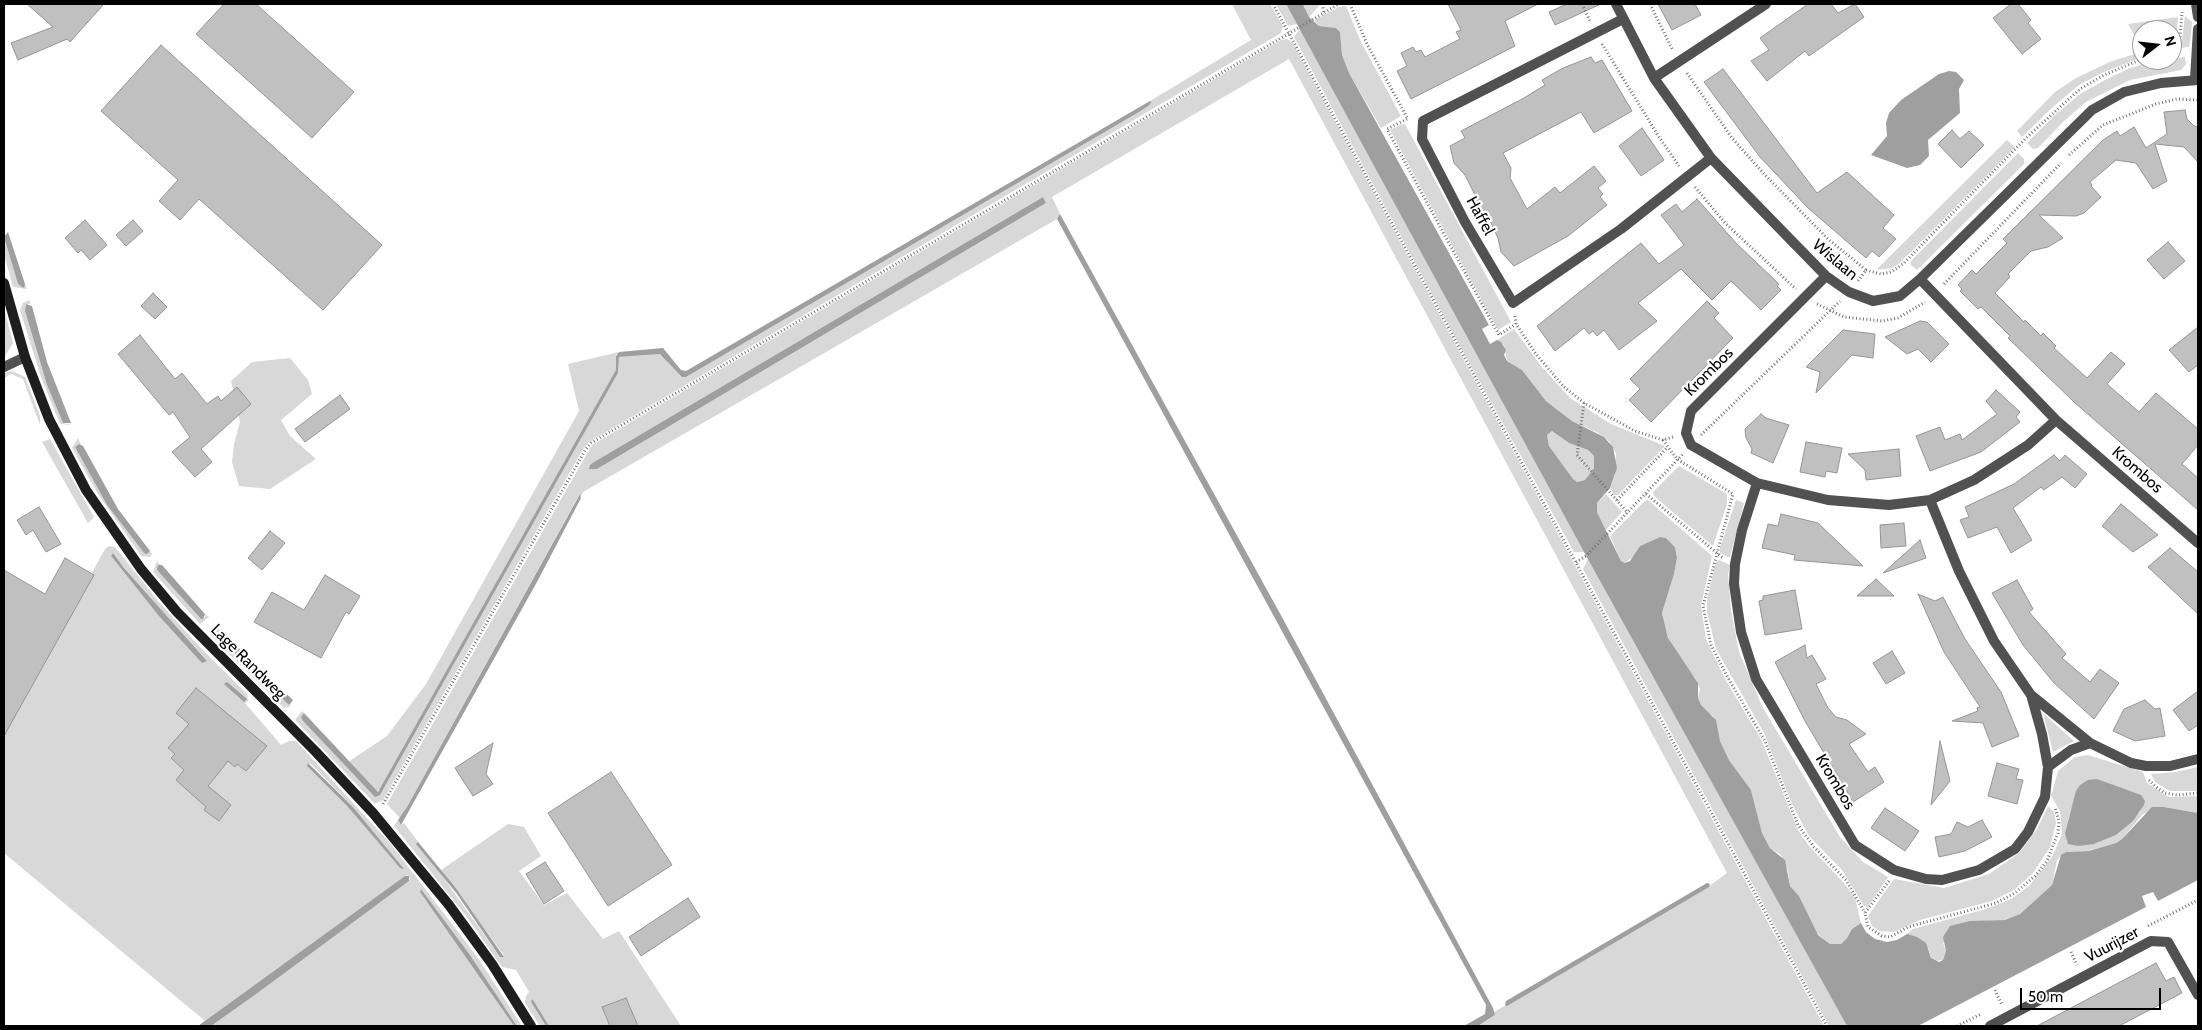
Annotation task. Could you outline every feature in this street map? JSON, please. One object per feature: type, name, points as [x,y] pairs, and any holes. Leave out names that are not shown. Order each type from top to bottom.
[{"type":"street","name":"Wislaan","points":[[1616,4],[1654,78],[1711,158],[1826,276],[1849,292],[1873,301],[1885,301],[1900,296],[1920,279],[2092,110],[2124,92],[2161,82],[2197,80],[2198,29]]},
{"type":"street","points":[[1654,78],[1766,4]]},
{"type":"street","points":[[2196,4],[2198,17]]},
{"type":"street","points":[[1423,121],[1623,19]]},
{"type":"street","name":"Haffel","points":[[1423,121],[1422,139],[1465,222],[1512,303]]},
{"type":"street","points":[[1512,303],[1621,230],[1711,158]]},
{"type":"street","name":"Krombos","points":[[1686,433],[1691,411],[1826,276]]},
{"type":"street","name":"Krombos","points":[[1920,279],[2056,420],[2198,543]]},
{"type":"street","name":"Lage Randweg","points":[[4,283],[25,357],[49,418],[86,490],[141,569],[178,612],[316,752],[373,813],[449,905],[492,964],[531,1026]]},
{"type":"street","points":[[4,367],[25,357]]},
{"type":"street","points":[[1686,433],[1691,445],[1757,483],[1828,500],[1889,505],[1930,500],[1974,480],[2028,445],[2056,420]]},
{"type":"street","name":"Krombos","points":[[1757,483],[1742,530],[1734,578],[1741,632],[1756,679],[1855,845],[1894,870],[1926,879],[1942,880],[1979,870],[2015,849],[2028,832],[2044,797],[2048,767],[2042,734],[2031,695],[1990,632],[1959,571],[1930,500]]},
{"type":"street","name":"Krombos","points":[[2031,695],[2090,743],[2132,764],[2170,766],[2198,759]]},
{"type":"street","points":[[2048,767],[2071,750],[2090,743]]},
{"type":"street","name":"Vuurijzer","points":[[1990,1026],[2151,941],[2168,942],[2198,996]]},
{"type":"path","points":[[1273,4],[1827,1026]]},
{"type":"path","points":[[1322,4],[1324,12]]},
{"type":"path","points":[[373,813],[388,797],[586,448],[591,443],[1312,18],[1339,4]]},
{"type":"path","points":[[1350,4],[1367,44],[1407,119]]},
{"type":"path","points":[[1582,4],[1596,32],[1648,121],[1687,177],[1725,223],[1805,297],[1829,312],[1863,321],[1882,321],[1898,318],[1934,294],[2066,158],[2103,125],[2156,104],[2177,99],[2198,100]]},
{"type":"path","points":[[1650,4],[1679,60],[1732,138],[1765,175],[1828,239],[1866,270],[1881,274],[1891,272],[1904,263],[2026,138],[2080,89],[2104,74],[2132,63]]},
{"type":"path","points":[[2181,20],[2182,8]]},
{"type":"path","points":[[1423,121],[1407,119],[1387,129],[1499,335],[1516,324]]},
{"type":"path","points":[[1576,562],[1586,556],[1677,459],[1849,292],[1866,270]]},
{"type":"path","points":[[1512,303],[1516,324],[1536,354],[1563,386],[1584,404],[1634,431],[1663,440],[1686,433]]},
{"type":"path","points":[[1584,404],[1577,455],[1628,513]]},
{"type":"path","points":[[1663,440],[1667,448],[1677,459],[1732,494],[1703,606],[1711,645],[1728,678],[1766,741],[1798,825],[1814,847],[1846,880],[1865,913],[1868,926],[1874,932],[1890,936],[1908,927],[1996,902],[2015,893],[2035,876],[2048,861],[2058,833],[2056,810],[2044,797]]},
{"type":"path","points":[[1617,500],[1667,448]]},
{"type":"path","points":[[1646,494],[1716,553]]},
{"type":"path","points":[[2146,766],[2150,780],[2166,793],[2177,795],[2198,793]]},
{"type":"path","points":[[1865,913],[1879,897],[1894,870]]},
{"type":"shaded area","points":[[1232,4],[1270,4],[1283,26],[1281,33],[589,442],[582,451],[383,800],[375,804],[295,720],[302,711],[304,713],[301,717],[303,721],[373,795],[380,795],[618,373],[619,357],[660,354],[686,377],[1139,112],[1152,102],[1150,101],[1251,40]]},
{"type":"shaded area","points":[[1276,4],[1286,4],[1297,24],[1288,26]]},
{"type":"shaded area","points":[[1286,4],[1305,4],[1303,5],[1309,17],[1319,26],[1336,28],[1340,32],[1342,55],[1349,73],[1489,325],[1482,329],[1490,344],[1497,340],[1501,342],[1506,350],[1504,355],[1507,361],[1522,370],[1546,401],[1572,421],[1604,437],[1613,447],[1617,468],[1610,488],[1597,503],[1597,512],[1621,561],[1625,563],[1630,561],[1640,546],[1660,537],[1666,538],[1675,547],[1677,558],[1674,574],[1662,613],[1668,638],[1698,683],[1698,698],[1701,705],[1716,720],[1720,741],[1729,760],[1751,790],[1762,833],[1770,848],[1785,860],[1790,886],[1799,896],[1818,935],[1830,944],[1841,944],[1852,929],[1861,923],[1866,932],[1875,939],[1887,942],[1897,940],[1907,934],[1917,937],[1926,943],[1931,958],[1939,962],[1943,960],[1946,951],[1943,937],[1950,926],[1970,921],[2005,920],[2020,914],[2052,885],[2061,855],[2066,852],[2089,851],[2116,843],[2152,807],[2164,807],[2198,813],[2198,880],[2158,901],[2153,892],[2142,896],[2146,907],[1918,1026],[1847,1026],[1584,552]],"holes":[[[1552,431],[1569,443],[1588,450],[1594,456],[1594,468],[1585,480],[1577,482],[1573,479],[1549,446],[1547,435]]]},
{"type":"shaded area","points":[[1319,4],[1319,6],[1309,17],[1302,5]]},
{"type":"shaded area","points":[[1346,6],[1361,42],[1401,116],[1381,128],[1349,73],[1342,55],[1340,32],[1336,28],[1319,26],[1314,20],[1339,7]]},
{"type":"shaded area","points":[[2185,16],[2192,22],[2189,47],[2182,48]]},
{"type":"shaded area","points":[[2178,17],[2178,20],[2157,20]]},
{"type":"shaded area","points":[[1300,29],[1584,552],[1574,552],[1454,335],[1294,37]]},
{"type":"shaded area","points":[[1287,39],[1292,42],[1824,1026],[1478,1026],[1495,1015],[1494,1012],[1708,887],[1727,873],[1289,59],[1052,197],[1060,214],[1057,219],[583,492],[581,496],[579,495],[400,818],[387,804],[592,445],[1281,40]],"holes":[[[1043,197],[1046,203],[597,469],[589,469],[594,462]]]},
{"type":"shaded area","points":[[2132,55],[2132,61],[2104,72],[2079,85],[2022,137],[2017,131],[2055,92],[2076,78],[2112,61]]},
{"type":"shaded area","points":[[2182,57],[2185,57],[2186,64],[2182,69]]},
{"type":"shaded area","points":[[2132,67],[2132,70],[2181,70],[2130,80],[2086,102],[2038,148],[2033,149],[2027,143],[2055,115],[2080,94]]},
{"type":"shaded area","points":[[1949,71],[1956,72],[1964,80],[1959,89],[1960,113],[1928,140],[1929,156],[1920,165],[1907,168],[1871,155],[1887,136],[1886,123],[1889,113],[1901,100],[1939,74]]},
{"type":"shaded area","points":[[1150,101],[1152,102],[1139,112],[686,377],[682,377],[660,354],[619,357],[618,373],[380,795],[375,797],[303,721],[301,717],[304,713],[378,792],[616,370],[616,356],[619,352],[663,348],[681,370],[686,371]]},
{"type":"shaded area","points":[[1405,124],[1511,322],[1498,330],[1390,130]]},
{"type":"shaded area","points":[[2007,140],[2015,147],[1900,263],[1892,268],[1876,270]]},
{"type":"shaded area","points":[[2018,153],[2024,159],[2024,164],[1917,270],[1911,265],[1911,261]]},
{"type":"shaded area","points":[[1043,197],[1046,203],[597,469],[589,469],[590,465],[594,462]]},
{"type":"shaded area","points":[[1060,214],[1283,619],[1493,1008],[1495,1015],[1478,1026],[1464,1026],[1485,1014],[1486,1005],[1057,219]]},
{"type":"shaded area","points":[[8,232],[25,284],[24,288],[18,284],[4,237]]},
{"type":"shaded area","points":[[4,237],[18,284],[24,287],[25,284],[27,289],[13,287],[4,254]]},
{"type":"shaded area","points":[[30,300],[30,304],[26,304],[25,311],[47,385],[63,423],[72,425],[60,424],[41,377],[20,310],[23,303]]},
{"type":"shaded area","points":[[26,304],[32,306],[47,362],[71,423],[63,423],[47,385],[25,311]]},
{"type":"shaded area","points":[[4,308],[13,343],[4,358]]},
{"type":"shaded area","points":[[1514,329],[1541,366],[1570,398],[1611,424],[1665,446],[1618,495],[1614,495],[1610,488],[1615,475],[1616,453],[1609,441],[1598,433],[1572,421],[1546,401],[1522,370],[1507,361],[1504,345],[1497,340]]},
{"type":"shaded area","points":[[619,352],[616,355],[617,370],[380,789],[376,792],[348,762],[387,736],[426,684],[579,411],[568,364]]},
{"type":"shaded area","points":[[290,358],[308,380],[312,394],[281,420],[290,436],[316,459],[270,489],[239,486],[232,462],[234,444],[240,422],[231,381],[252,362]]},
{"type":"shaded area","points":[[12,371],[25,377],[40,416],[40,425],[23,379],[11,374],[4,378],[4,373]]},
{"type":"shaded area","points":[[1552,431],[1569,443],[1588,450],[1594,456],[1594,468],[1585,480],[1576,482],[1549,446],[1547,435]]},
{"type":"shaded area","points":[[78,438],[81,445],[79,444],[75,447],[107,505],[144,553],[150,551],[152,554],[150,557],[141,556],[98,494],[72,448]]},
{"type":"shaded area","points":[[50,439],[94,517],[88,523],[42,442]]},
{"type":"shaded area","points":[[79,444],[83,446],[118,509],[150,551],[147,554],[144,553],[107,505],[75,447]]},
{"type":"shaded area","points":[[1679,466],[1727,494],[1727,504],[1713,546],[1654,496],[1653,492]]},
{"type":"shaded area","points":[[580,494],[581,498],[537,582],[401,825],[398,820],[407,807]]},
{"type":"shaded area","points":[[1606,494],[1622,512],[1606,530],[1597,512],[1597,503]]},
{"type":"shaded area","points":[[1648,500],[1712,556],[1701,606],[1706,639],[1725,679],[1761,739],[1798,830],[1809,846],[1844,883],[1855,898],[1861,923],[1852,929],[1841,944],[1830,944],[1814,931],[1799,896],[1790,886],[1788,871],[1781,855],[1770,848],[1762,833],[1751,790],[1729,760],[1720,741],[1713,716],[1706,712],[1701,705],[1698,698],[1700,689],[1696,679],[1682,662],[1668,638],[1662,613],[1674,574],[1677,558],[1675,547],[1666,538],[1660,537],[1640,546],[1633,557],[1625,563],[1621,561],[1610,536]]},
{"type":"shaded area","points":[[1736,500],[1744,503],[1730,557],[1728,557],[1720,553],[1720,548]]},
{"type":"shaded area","points":[[109,546],[115,547],[159,602],[198,645],[247,694],[248,701],[245,703],[281,745],[289,741],[296,741],[390,843],[478,958],[522,1026],[517,1026],[470,955],[421,889],[420,892],[514,1026],[211,1026],[409,881],[410,878],[407,875],[205,1021],[4,853],[4,732],[105,549]],"holes":[[[113,553],[124,568],[207,661],[202,662],[158,615],[111,556]],[[308,763],[352,806],[400,868],[348,807],[307,766]]]},
{"type":"shaded area","points":[[113,553],[124,568],[207,661],[202,663],[158,615],[111,556]]},
{"type":"shaded area","points":[[1588,559],[1847,1026],[1829,1026],[1583,569]]},
{"type":"shaded area","points":[[1719,560],[1730,565],[1728,574],[1731,610],[1739,652],[1763,708],[1840,837],[1863,862],[1888,877],[1868,907],[1864,906],[1842,870],[1809,836],[1792,804],[1764,733],[1716,649],[1707,612],[1707,600],[1716,562]]},
{"type":"shaded area","points":[[157,561],[160,565],[157,570],[201,619],[205,617],[205,614],[209,617],[200,624],[153,572]]},
{"type":"shaded area","points":[[158,565],[162,565],[205,614],[203,619],[157,570]]},
{"type":"shaded area","points":[[218,628],[221,631],[218,637],[262,680],[289,705],[293,700],[289,707],[284,708],[210,635]]},
{"type":"shaded area","points":[[221,631],[293,700],[289,705],[218,637]]},
{"type":"shaded area","points":[[227,682],[247,699],[244,702],[224,684]]},
{"type":"shaded area","points":[[2043,713],[2074,741],[2053,752]]},
{"type":"shaded area","points":[[2088,755],[2143,772],[2147,783],[2169,797],[2198,796],[2198,813],[2164,807],[2143,814],[2122,839],[2116,843],[2089,851],[2066,852],[2057,860],[2052,885],[2020,914],[2005,920],[1981,921],[1943,943],[1946,951],[1943,960],[1935,961],[1931,958],[1929,950],[1907,934],[1913,929],[1986,909],[2011,899],[2029,886],[2052,857],[2062,834],[2060,811],[2051,796],[2058,771],[2075,757]],"holes":[[[2097,779],[2109,784],[2141,811],[2116,835],[2094,844],[2065,833],[2071,809]]]},
{"type":"shaded area","points":[[308,763],[352,806],[404,869],[400,868],[348,807],[307,766]]},
{"type":"shaded area","points":[[2198,767],[2198,791],[2170,791],[2155,782],[2151,774],[2176,772]]},
{"type":"shaded area","points":[[2097,779],[2141,795],[2145,801],[2144,805],[2133,821],[2116,835],[2094,844],[2078,846],[2068,844],[2065,833],[2076,791],[2080,785],[2088,780]]},
{"type":"shaded area","points":[[2048,806],[2054,812],[2056,823],[2050,847],[2033,873],[2014,890],[1992,901],[1920,920],[1894,932],[1880,931],[1872,926],[1868,916],[1894,879],[1944,888],[1989,874],[2019,853],[2037,829]]},
{"type":"shaded area","points":[[398,820],[401,825],[404,823],[419,843],[500,957],[504,956],[503,954],[441,870],[508,824],[524,827],[541,856],[519,871],[544,905],[567,893],[603,939],[619,931],[681,1026],[549,1026],[532,999],[531,1002],[546,1026],[540,1026],[525,1003],[529,992],[516,970],[502,967],[466,916],[394,826]]},
{"type":"shaded area","points":[[418,842],[455,887],[504,957],[500,957],[457,894],[416,844]]},
{"type":"shaded area","points":[[405,876],[409,876],[409,881],[256,994],[211,1026],[198,1026]]},
{"type":"shaded area","points":[[1707,883],[1710,884],[1709,887],[1507,1006],[1505,1005],[1506,1001]]},
{"type":"shaded area","points":[[421,889],[470,955],[517,1026],[514,1026],[420,892]]},
{"type":"shaded area","points":[[532,999],[549,1026],[546,1026],[531,1002]]},
{"type":"building","points":[[27,4],[104,4],[70,42],[67,39],[18,60],[11,43],[53,27]]},
{"type":"building","points":[[224,4],[256,4],[354,92],[312,138],[196,34]]},
{"type":"building","points":[[1448,4],[1538,4],[1505,21],[1515,46],[1411,99],[1397,71],[1407,66],[1401,53],[1413,47],[1416,52],[1421,50],[1425,57],[1460,39],[1456,32],[1461,30]]},
{"type":"building","points":[[1567,4],[1601,4],[1555,25],[1549,12]]},
{"type":"building","points":[[1658,4],[1695,4],[1701,15],[1672,30]]},
{"type":"building","points":[[1808,4],[1831,4],[1838,13],[1855,4],[1864,17],[1809,56],[1805,51],[1767,81],[1751,61],[1769,50],[1760,38]]},
{"type":"building","points":[[2011,4],[2018,4],[2031,20],[2028,23],[2041,39],[2022,54],[1993,18]]},
{"type":"building","points":[[161,45],[382,245],[323,310],[199,199],[180,220],[159,201],[178,180],[101,111]]},
{"type":"building","points":[[1591,57],[1595,63],[1602,60],[1632,111],[1594,133],[1581,112],[1503,153],[1511,168],[1510,178],[1527,209],[1555,187],[1560,193],[1594,166],[1606,181],[1598,188],[1603,194],[1600,197],[1607,205],[1568,236],[1514,266],[1501,252],[1498,238],[1490,221],[1479,209],[1465,175],[1454,163],[1450,146],[1465,138],[1461,131],[1524,98],[1545,85],[1542,80],[1563,68]]},
{"type":"building","points":[[1723,69],[1817,193],[1847,172],[1894,215],[1883,228],[1896,239],[1879,257],[1872,251],[1866,258],[1808,208],[1760,157],[1704,82]]},
{"type":"building","points":[[2185,110],[2187,119],[2194,126],[2198,127],[2198,162],[2184,147],[2155,144],[2167,181],[2153,189],[2136,163],[2116,160],[2090,182],[2091,186],[2101,197],[2084,213],[2076,216],[2039,215],[2063,238],[2048,247],[2031,251],[2008,274],[2010,277],[1995,293],[2024,322],[2025,320],[2041,336],[2043,333],[2056,346],[2054,348],[2087,378],[2111,352],[2125,364],[2107,384],[2139,412],[2156,393],[2198,429],[2198,445],[2182,464],[2198,478],[2198,510],[2074,402],[2008,338],[2010,336],[1981,307],[1978,309],[1960,291],[1962,289],[1958,285],[1972,270],[1976,274],[2007,243],[2003,239],[2103,140],[2117,131],[2120,136],[2134,127],[2146,148],[2167,134],[2164,112]]},
{"type":"building","points":[[1642,128],[1664,160],[1641,176],[1619,146]]},
{"type":"building","points":[[1952,130],[1960,139],[1969,131],[1984,145],[1961,168],[1938,144]]},
{"type":"building","points":[[1697,199],[1736,243],[1779,284],[1777,286],[1781,290],[1761,310],[1731,281],[1712,300],[1681,269],[1638,303],[1657,321],[1619,350],[1604,330],[1597,336],[1593,331],[1589,334],[1584,328],[1555,351],[1537,326],[1641,243],[1659,264],[1684,245],[1661,215],[1676,204],[1682,212]]},
{"type":"building","points":[[85,220],[107,245],[90,260],[81,250],[78,253],[65,238]]},
{"type":"building","points":[[133,220],[143,231],[126,246],[116,235]]},
{"type":"building","points":[[2168,242],[2185,261],[2164,279],[2147,260]]},
{"type":"building","points":[[153,293],[167,307],[155,319],[141,306]]},
{"type":"building","points":[[1707,301],[1719,313],[1714,318],[1733,338],[1651,422],[1629,400],[1640,389],[1630,379]]},
{"type":"building","points":[[1920,321],[1927,322],[1949,344],[1931,362],[1918,349],[1907,354],[1885,337]]},
{"type":"building","points":[[2198,327],[2198,365],[2189,372],[2169,350]]},
{"type":"building","points":[[1843,330],[1875,334],[1873,358],[1852,355],[1816,393],[1820,372],[1806,367]]},
{"type":"building","points":[[140,335],[175,379],[182,373],[207,404],[218,396],[221,401],[237,387],[251,404],[201,449],[212,462],[195,477],[172,452],[190,437],[173,412],[169,415],[118,354]]},
{"type":"building","points":[[1996,390],[2020,412],[2016,417],[2020,422],[1981,452],[1930,471],[1916,436],[1940,427],[1945,440],[1960,434],[1962,440],[1997,414],[1986,401]]},
{"type":"building","points":[[340,395],[350,409],[305,442],[295,429]]},
{"type":"building","points":[[1761,414],[1766,418],[1789,425],[1773,463],[1751,453],[1752,449],[1746,438],[1745,429]]},
{"type":"building","points":[[1806,442],[1842,448],[1837,473],[1826,471],[1825,477],[1800,472]]},
{"type":"building","points":[[1899,449],[1901,476],[1866,480],[1865,470],[1848,454]]},
{"type":"building","points":[[2054,455],[2060,461],[2065,455],[2087,474],[2075,488],[2062,477],[2044,490],[2041,487],[2013,508],[2032,540],[2011,553],[1997,527],[1968,538],[1960,520],[1969,517],[1965,507],[2014,484]]},
{"type":"building","points":[[2121,504],[2158,535],[2133,552],[2102,526]]},
{"type":"building","points":[[39,507],[61,544],[46,552],[33,530],[26,535],[17,520]]},
{"type":"building","points":[[1781,514],[1818,523],[1863,566],[1794,560],[1795,555],[1762,548],[1768,524],[1778,526]]},
{"type":"building","points":[[1904,523],[1906,546],[1881,548],[1880,525]]},
{"type":"building","points":[[270,531],[285,543],[262,570],[248,558]]},
{"type":"building","points":[[1920,540],[1926,558],[1883,573]]},
{"type":"building","points":[[2170,548],[2198,572],[2198,614],[2148,567]]},
{"type":"building","points":[[65,558],[94,575],[4,736],[4,570],[45,594]]},
{"type":"building","points":[[325,575],[360,596],[349,614],[346,612],[321,658],[254,622],[272,592],[304,610]]},
{"type":"building","points":[[1876,579],[1894,596],[1857,596]]},
{"type":"building","points":[[2017,580],[2033,609],[2029,612],[2066,654],[2062,658],[2090,682],[2100,669],[2119,683],[2094,719],[2054,683],[2023,645],[1992,593]]},
{"type":"building","points":[[1795,590],[1802,629],[1765,635],[1759,601],[1763,600],[1763,596]]},
{"type":"building","points":[[1918,594],[1935,601],[1943,597],[1965,639],[2001,692],[2019,736],[1992,747],[1983,723],[1952,721],[1978,711],[1977,708],[1980,707],[1944,652]]},
{"type":"building","points":[[1805,645],[1807,658],[1812,655],[1826,679],[1816,684],[1828,708],[1836,717],[1847,720],[1866,734],[1849,744],[1868,772],[1875,767],[1884,782],[1853,802],[1805,721],[1775,662]]},
{"type":"building","points":[[1892,651],[1905,673],[1886,684],[1873,663]]},
{"type":"building","points":[[196,688],[267,746],[246,771],[237,764],[235,767],[228,761],[208,786],[231,805],[219,821],[204,810],[206,807],[176,780],[184,770],[171,758],[175,754],[168,748],[189,724],[176,713]]},
{"type":"building","points":[[2198,691],[2198,725],[2189,731],[2173,710]]},
{"type":"building","points":[[2145,700],[2155,709],[2160,708],[2165,736],[2135,741],[2113,731],[2124,709]]},
{"type":"building","points":[[1940,741],[1950,781],[1931,805]]},
{"type":"building","points":[[493,743],[486,774],[493,784],[473,796],[455,768]]},
{"type":"building","points":[[1997,763],[2019,769],[2016,779],[2023,780],[2017,804],[1988,796]]},
{"type":"building","points":[[611,772],[672,865],[608,906],[548,813]]},
{"type":"building","points":[[1885,808],[1919,831],[1905,851],[1871,828]]},
{"type":"building","points":[[1982,820],[1992,837],[1965,851],[1939,857],[1935,837],[1951,834],[1957,822],[1968,827]]},
{"type":"building","points":[[545,862],[564,891],[544,904],[526,874]]},
{"type":"building","points":[[688,898],[700,917],[641,956],[629,937]]},
{"type":"building","points":[[2156,963],[2166,981],[2174,977],[2182,993],[2119,1026],[2037,1026]]},
{"type":"building","points":[[626,998],[638,1026],[610,1026],[602,1007]]}]
